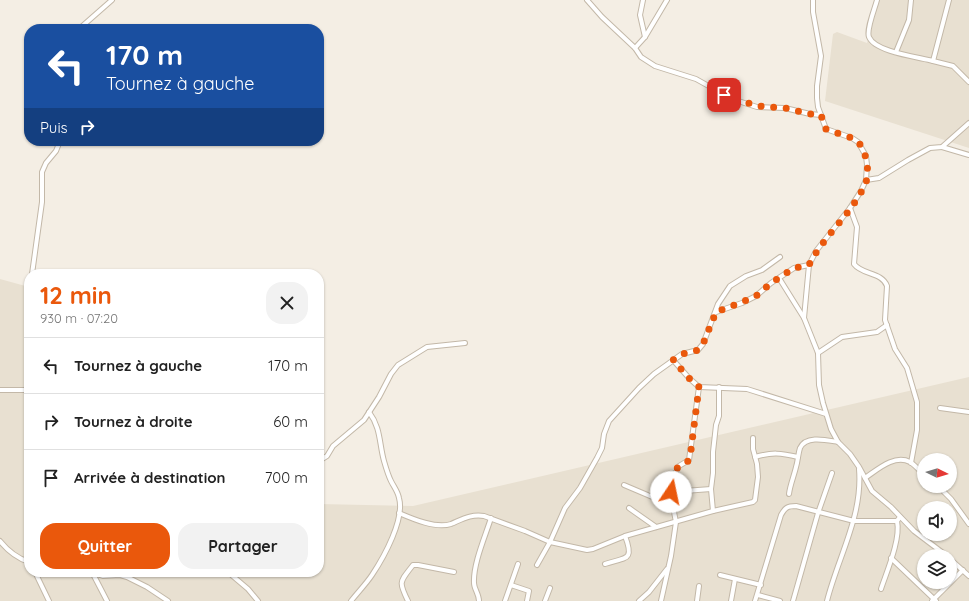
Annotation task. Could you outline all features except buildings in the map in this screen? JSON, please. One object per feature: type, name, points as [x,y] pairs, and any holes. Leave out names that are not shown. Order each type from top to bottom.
[{"type":"street","points":[[85,24],[112,0]]},
{"type":"street","points":[[587,0],[602,17],[635,48],[641,57],[656,66],[696,79],[732,99],[757,106],[785,108],[821,115]]},
{"type":"street","points":[[643,0],[640,15],[645,37]]},
{"type":"street","points":[[635,48],[645,37],[667,0]]},
{"type":"street","points":[[804,318],[809,265],[816,251],[850,208],[866,180],[867,161],[858,142],[852,138],[826,129],[818,107],[817,86],[821,56],[813,12],[813,0]]},
{"type":"street","points":[[877,0],[868,30],[869,37],[874,42],[881,47],[896,52],[953,66],[969,82]]},
{"type":"street","points":[[896,52],[909,20],[911,0]]},
{"type":"street","points":[[933,60],[950,0]]},
{"type":"street","points":[[942,147],[969,123]]},
{"type":"street","points":[[33,269],[42,202],[42,172],[46,163],[56,151],[58,146]]},
{"type":"street","points":[[866,180],[879,178],[932,147],[942,147],[969,155]]},
{"type":"street","points":[[850,208],[856,227],[854,264],[857,268],[881,277],[887,286],[885,320],[895,349],[907,368],[917,402],[917,430],[911,462]]},
{"type":"street","points":[[536,565],[550,542],[565,508],[580,488],[597,458],[602,448],[604,434],[609,421],[654,374],[682,354],[698,350],[703,344],[718,304],[730,286],[746,276],[762,270],[780,257]]},
{"type":"street","points":[[716,312],[756,296],[794,268],[809,265]]},
{"type":"street","points":[[779,278],[804,318],[818,353],[819,385],[826,414],[838,442],[850,454],[872,491],[891,507],[899,519],[938,549]]},
{"type":"street","points":[[818,353],[842,336],[877,332],[887,325]]},
{"type":"street","points":[[324,458],[333,446],[364,420],[379,397],[391,374],[398,365],[427,347],[464,342]]},
{"type":"street","points":[[673,360],[699,387],[747,389],[826,414]]},
{"type":"street","points":[[662,601],[676,522],[671,492],[672,480],[679,466],[689,460],[699,387]]},
{"type":"street","points":[[713,511],[711,489],[713,452],[716,425],[719,416],[719,388]]},
{"type":"street","points":[[0,390],[24,390]]},
{"type":"street","points":[[940,408],[969,412]]},
{"type":"street","points":[[352,601],[372,575],[384,555],[398,523],[400,506],[399,498],[390,480],[384,459],[378,427],[369,412]]},
{"type":"street","points":[[399,514],[425,523],[434,524],[451,524],[469,516],[477,515],[491,518],[550,542],[587,550],[593,549],[625,536],[713,511],[753,502],[755,500],[758,477],[753,449],[753,438]]},
{"type":"street","points":[[789,494],[800,449],[807,441],[820,440],[838,442]]},
{"type":"street","points":[[755,457],[768,453],[798,457]]},
{"type":"street","points":[[865,478],[892,461],[899,460],[911,462],[917,468]]},
{"type":"street","points":[[827,601],[835,571],[847,544],[854,521],[860,480],[859,467]]},
{"type":"street","points":[[793,601],[818,513],[832,473]]},
{"type":"street","points":[[624,485],[657,500],[672,502]]},
{"type":"street","points":[[671,492],[711,489]]},
{"type":"street","points":[[945,493],[969,524]]},
{"type":"street","points":[[755,601],[784,508],[788,506],[796,506],[818,513],[854,521],[899,519]]},
{"type":"street","points":[[629,508],[656,527]]},
{"type":"street","points":[[479,601],[479,594],[474,585],[474,575],[491,518]]},
{"type":"street","points":[[881,589],[899,529],[899,519]]},
{"type":"street","points":[[605,564],[617,559],[626,558],[628,556],[628,543],[625,536]]},
{"type":"street","points":[[0,541],[6,549],[24,560]]},
{"type":"street","points":[[891,558],[934,600],[963,570]]},
{"type":"street","points":[[505,601],[518,564]]},
{"type":"street","points":[[408,601],[401,581],[413,565],[454,572]]},
{"type":"street","points":[[957,565],[969,576]]},
{"type":"street","points":[[639,601],[649,592],[667,569]]},
{"type":"street","points":[[720,575],[761,585]]},
{"type":"street","points":[[37,577],[49,601]]},
{"type":"street","points":[[95,577],[107,601]]},
{"type":"street","points":[[127,577],[148,587],[168,601]]},
{"type":"street","points":[[234,577],[248,589],[258,601]]},
{"type":"street","points":[[731,601],[735,579]]},
{"type":"street","points":[[511,585],[529,592],[527,601]]},
{"type":"street","points":[[697,601],[699,586]]},
{"type":"street","points":[[546,601],[550,588]]},
{"type":"street","points":[[758,595],[780,601]]},
{"type":"shaded area","points":[[879,0],[969,0],[969,148],[825,101],[833,34],[837,32],[867,43]]},
{"type":"shaded area","points":[[0,279],[24,286],[24,577],[324,577],[324,504],[413,506],[969,377],[969,601],[0,601]]},
{"type":"route","points":[[671,492],[672,480],[676,470],[679,466],[689,460],[699,387],[680,369],[673,360],[682,354],[698,350],[703,344],[716,312],[756,296],[771,283],[794,268],[809,265],[816,251],[850,208],[866,180],[866,156],[858,142],[852,138],[826,129],[821,115],[785,108],[757,106],[732,99],[724,95]]}]
